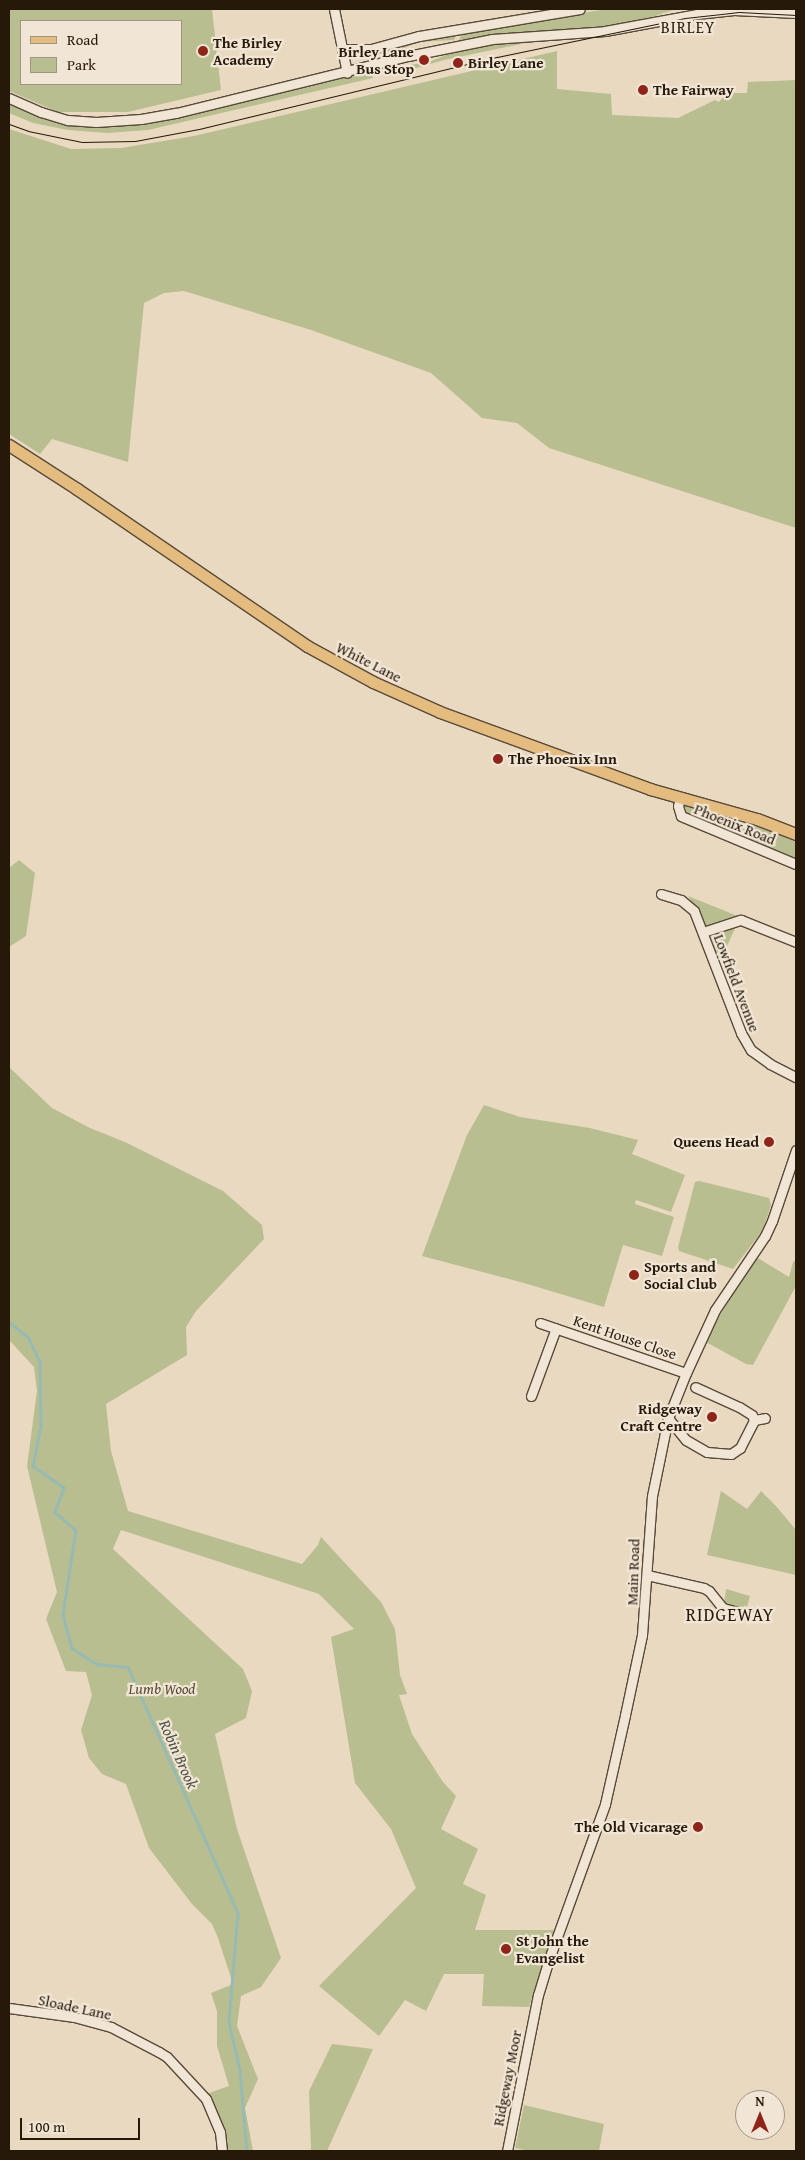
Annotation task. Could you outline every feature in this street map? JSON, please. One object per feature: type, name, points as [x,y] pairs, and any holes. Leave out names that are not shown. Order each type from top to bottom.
[{"type":"main road","name":"White Lane","points":[[9,445],[307,646],[373,682],[440,712],[680,798],[757,820],[796,834]]},
{"type":"street","points":[[334,9],[347,73]]},
{"type":"street","points":[[342,49],[371,49],[419,36],[580,9]]},
{"type":"street","points":[[9,98],[41,112],[68,120],[86,122],[125,120],[176,113],[347,73],[417,54],[497,38],[605,31],[684,12],[734,10],[796,13]]},
{"type":"street","name":"Phoenix Road","points":[[680,798],[678,812],[686,819],[796,864]]},
{"type":"street","name":"Lowfield Avenue","points":[[661,894],[689,905],[698,918],[745,1042],[758,1057],[796,1077]]},
{"type":"street","points":[[703,932],[741,920],[796,942]]},
{"type":"street","name":"Main Road","points":[[534,2011],[549,1959],[606,1804],[642,1635],[648,1575],[652,1496],[668,1418],[686,1373],[716,1310],[768,1228],[796,1150]]},
{"type":"street","name":"Kent House Close","points":[[540,1323],[686,1373]]},
{"type":"street","name":"Kent House Close","points":[[531,1396],[556,1328]]},
{"type":"street","points":[[695,1387],[739,1407],[752,1415],[754,1420]]},
{"type":"street","points":[[668,1418],[686,1440],[707,1452],[732,1454],[740,1448],[754,1420]]},
{"type":"street","points":[[754,1420],[765,1418]]},
{"type":"street","points":[[648,1575],[704,1588],[723,1608],[753,1616]]},
{"type":"street","name":"Sloade Lane","points":[[9,2008],[74,2017],[111,2027],[167,2057],[206,2099],[218,2127],[222,2151]]},
{"type":"street","name":"Ridgeway Moor","points":[[507,2151],[534,2011]]},
{"type":"green space","name":"The Birley Academy","points":[[9,9],[212,9],[221,90],[128,112],[58,112],[9,91]]},
{"type":"green space","points":[[607,9],[676,9],[652,17],[608,26],[512,33],[459,40],[463,32]]},
{"type":"green space","points":[[457,33],[454,40],[418,42],[402,49],[380,54],[369,52]]},
{"type":"green space","points":[[545,39],[444,60],[396,74],[395,68],[431,61],[459,50],[497,42]]},
{"type":"green space","points":[[557,51],[557,89],[611,94],[612,115],[678,118],[715,100],[719,102],[727,93],[747,93],[748,82],[796,80],[796,528],[549,448],[517,423],[482,418],[431,373],[311,330],[184,291],[164,293],[144,303],[128,462],[52,439],[40,454],[9,434],[9,129],[71,149],[121,148],[194,136]]},
{"type":"green space","points":[[371,70],[373,78],[148,130],[107,133],[68,130],[33,123],[9,113],[9,104],[61,123],[89,126],[145,122],[217,109]]},
{"type":"green space","points":[[685,804],[770,831],[796,842],[796,859],[687,816],[681,808]]},
{"type":"green space","points":[[19,860],[35,873],[26,936],[9,947],[9,868]]},
{"type":"green space","points":[[688,896],[740,917],[719,964],[695,907]]},
{"type":"green space","name":"Lumb Wood","points":[[9,1067],[52,1108],[223,1191],[262,1225],[264,1239],[196,1311],[186,1327],[187,1355],[106,1404],[111,1451],[128,1511],[302,1564],[318,1545],[321,1537],[381,1602],[395,1629],[400,1675],[407,1694],[399,1695],[412,1734],[443,1782],[456,1796],[441,1829],[478,1849],[463,1884],[486,1895],[475,1930],[554,1930],[529,2007],[482,2006],[484,1974],[444,1974],[426,2011],[405,2000],[379,2036],[319,1986],[416,1888],[391,1829],[355,1783],[331,1637],[354,1629],[319,1594],[121,1530],[113,1549],[243,1669],[252,1691],[246,1718],[215,1734],[237,1829],[281,1958],[261,1987],[241,1996],[237,2026],[258,2079],[245,2108],[253,2151],[225,2151],[226,2136],[209,2093],[229,2086],[217,2046],[217,2011],[211,1993],[233,1984],[218,1938],[212,1924],[192,1904],[149,1848],[126,1784],[102,1774],[89,1758],[81,1730],[92,1695],[86,1672],[66,1671],[46,1619],[57,1592],[27,1466],[37,1391],[34,1367],[9,1340]]},
{"type":"green space","points":[[484,1105],[520,1117],[590,1128],[638,1140],[632,1154],[685,1175],[671,1212],[636,1200],[635,1204],[674,1217],[662,1256],[623,1245],[604,1307],[524,1283],[422,1256],[467,1135]]},
{"type":"green space","points":[[699,1181],[769,1198],[771,1205],[763,1230],[733,1269],[679,1251],[678,1247],[695,1182]]},
{"type":"green space","points":[[756,1257],[789,1277],[793,1262],[796,1260],[796,1286],[753,1365],[746,1364],[704,1341]]},
{"type":"green space","points":[[721,1491],[747,1509],[761,1491],[776,1506],[796,1530],[796,1575],[707,1555]]},
{"type":"green space","points":[[726,1589],[750,1596],[746,1611],[724,1604]]},
{"type":"green space","points":[[332,2044],[373,2049],[327,2151],[311,2151],[309,2091]]},
{"type":"green space","points":[[524,2105],[604,2124],[599,2151],[530,2151],[515,2148]]},
{"type":"waterway","name":"Robin Brook","points":[[9,1322],[28,1337],[40,1362],[41,1426],[33,1466],[64,1488],[55,1512],[76,1530],[63,1615],[72,1648],[97,1664],[128,1667],[238,1913],[229,2022],[240,2070],[247,2151]]},
{"type":"tram line","points":[[9,124],[28,131],[82,142],[135,141],[199,129],[497,57],[685,18],[739,12],[796,15]]},
{"type":"place","name":"The Birley Academy","points":[[203,51]]},
{"type":"place","name":"Birley Lane Bus Stop","points":[[424,60]]},
{"type":"place","name":"Birley Lane","points":[[458,63]]},
{"type":"place","name":"The Fairway","points":[[643,90]]},
{"type":"place","name":"The Phoenix Inn","points":[[498,759]]},
{"type":"place","name":"Queens Head","points":[[769,1142]]},
{"type":"place","name":"Sports and Social Club","points":[[634,1275]]},
{"type":"place","name":"Ridgeway Craft Centre","points":[[712,1417]]},
{"type":"place","name":"The Old Vicarage","points":[[698,1827]]},
{"type":"place","name":"St John the Evangelist","points":[[506,1949]]},
{"type":"district","name":"BIRLEY","points":[[688,27]]},
{"type":"district","name":"RIDGEWAY","points":[[730,1615]]}]
